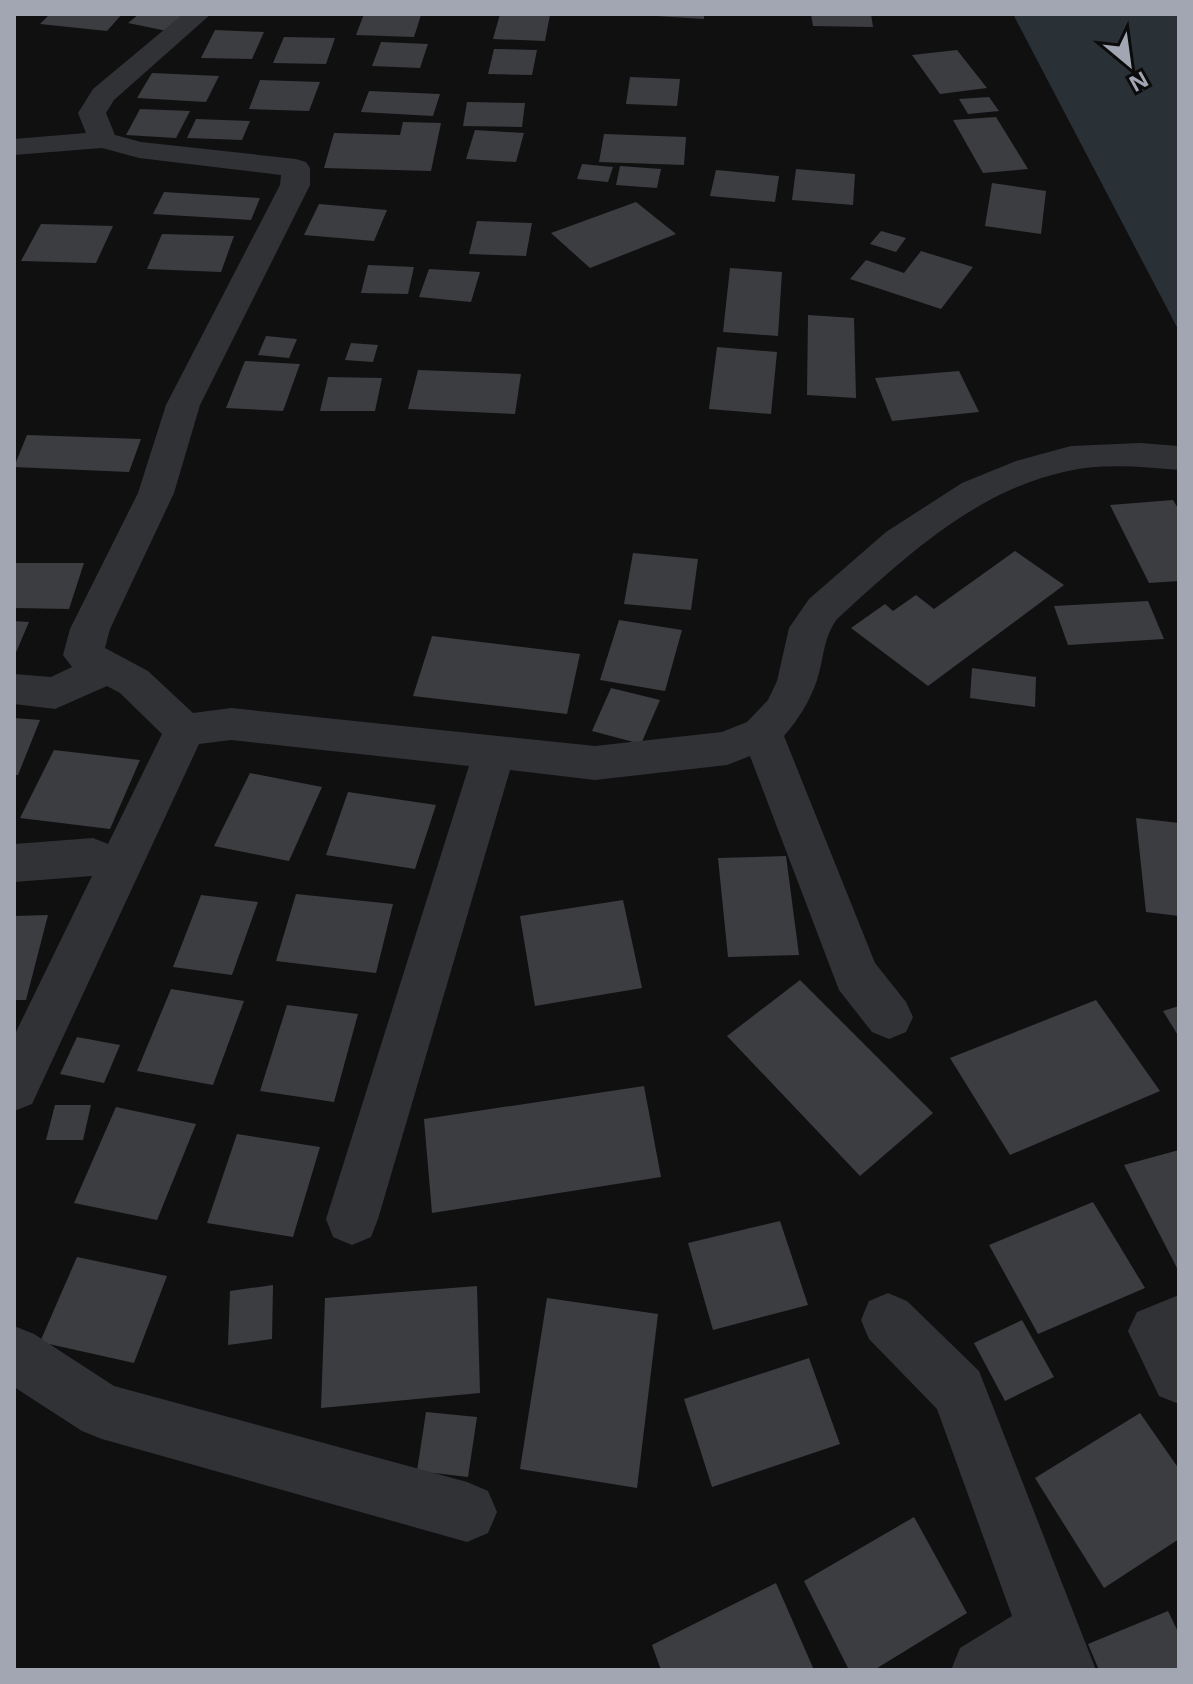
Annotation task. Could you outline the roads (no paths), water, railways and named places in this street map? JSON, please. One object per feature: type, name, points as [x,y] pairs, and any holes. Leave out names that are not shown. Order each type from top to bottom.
[{"type":"street","points":[[103,140],[92,113],[103,95],[198,14]]},
{"type":"street","points":[[14,147],[103,140],[139,150],[296,168],[295,185],[183,405],[156,493],[90,629],[83,655],[134,682],[185,730]]},
{"type":"street","points":[[185,730],[231,724],[595,763],[727,748],[762,733],[783,710],[797,681],[809,628],[823,609],[899,541],[975,492],[1029,469],[1071,458],[1140,455],[1179,458]]},
{"type":"street","points":[[14,689],[55,693],[107,668]]},
{"type":"street","points":[[14,1088],[185,730]]},
{"type":"street","points":[[762,733],[856,975],[889,1017]]},
{"type":"street","points":[[352,1219],[494,753]]},
{"type":"street","points":[[14,863],[93,857],[117,867]]},
{"type":"street","points":[[888,1320],[959,1391],[1056,1650],[982,1670]]},
{"type":"street","points":[[1179,1322],[1156,1331],[1179,1376]]},
{"type":"street","points":[[14,1354],[102,1411],[467,1512]]}]
